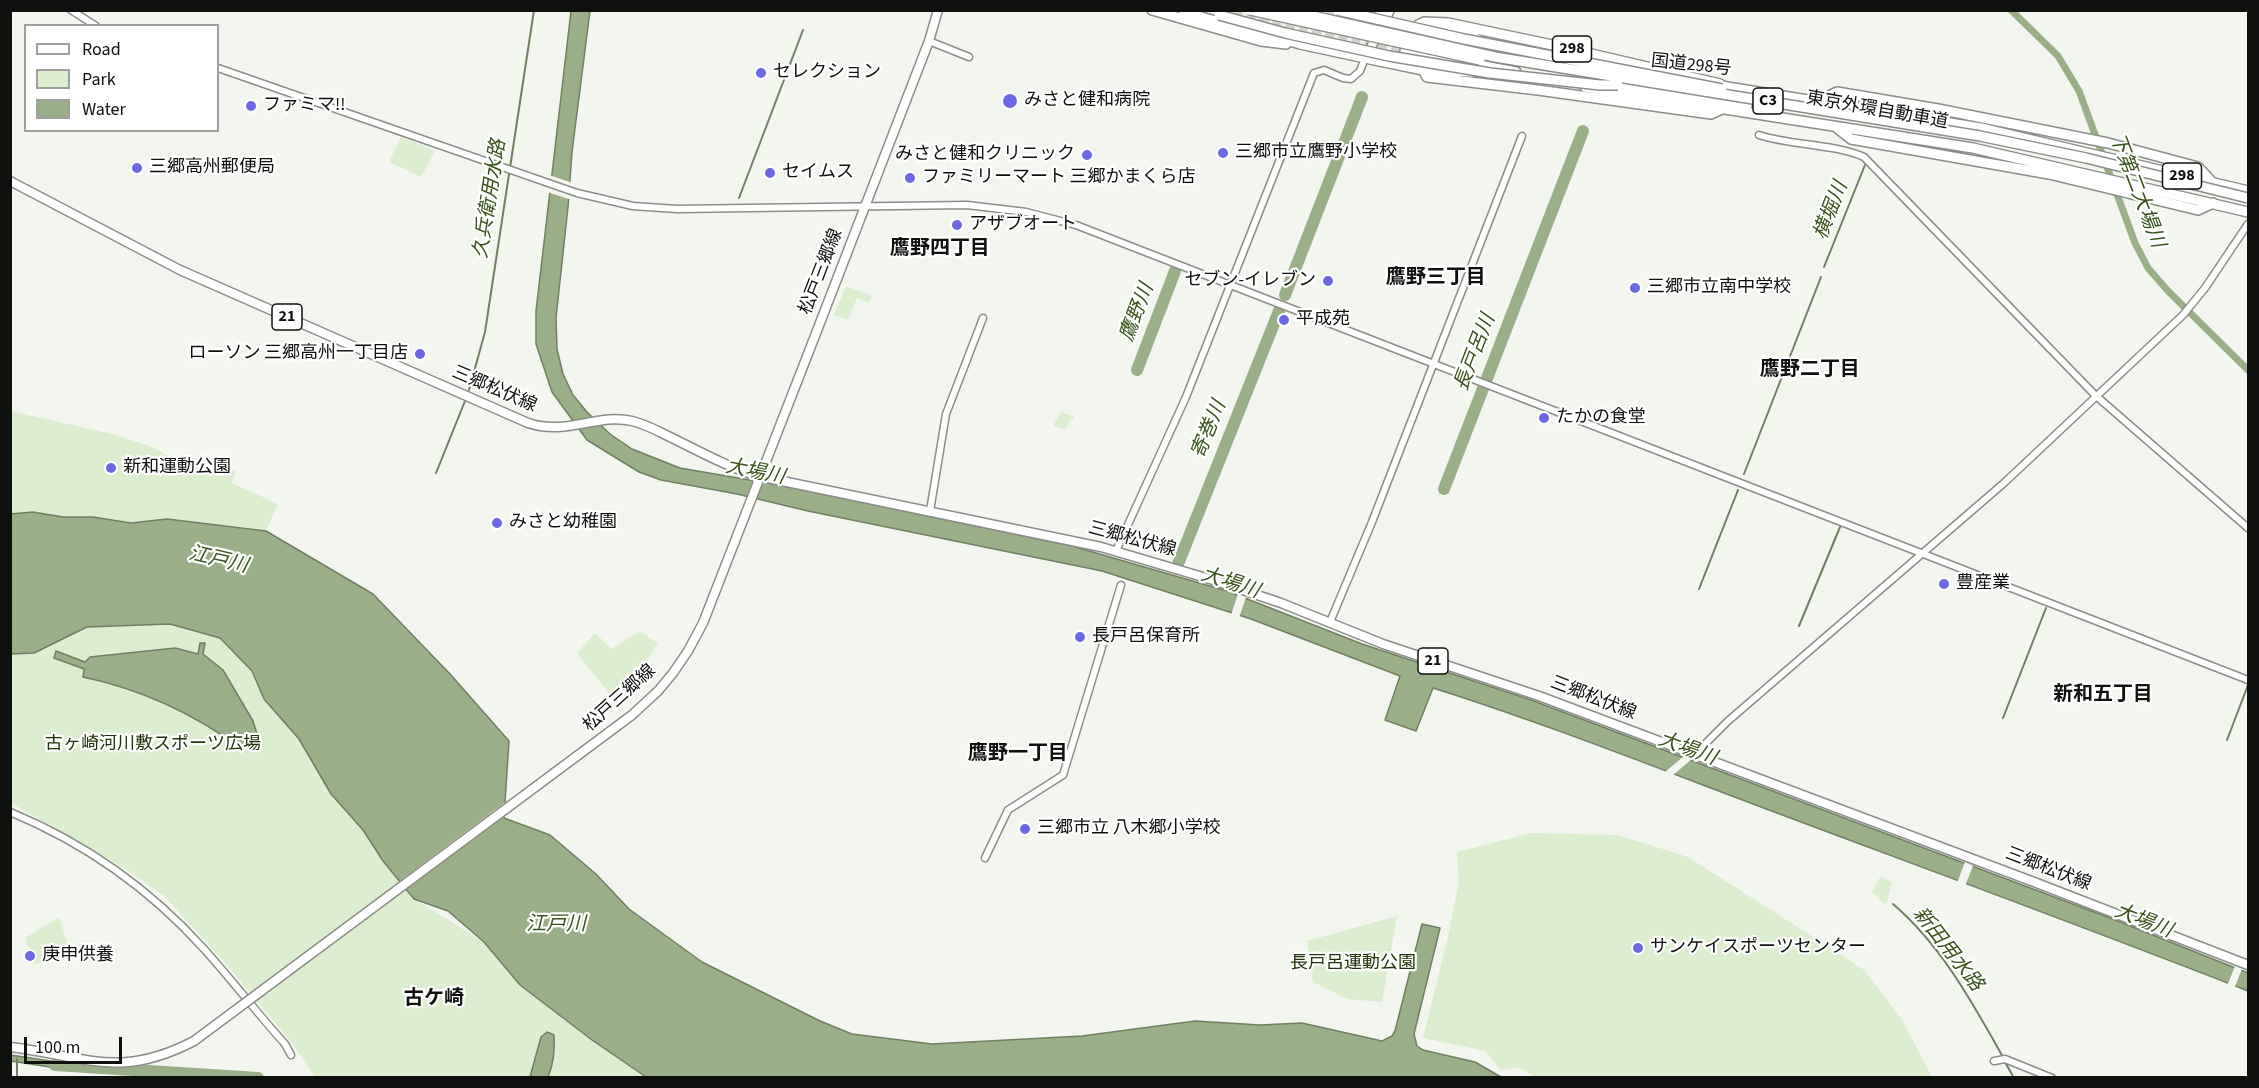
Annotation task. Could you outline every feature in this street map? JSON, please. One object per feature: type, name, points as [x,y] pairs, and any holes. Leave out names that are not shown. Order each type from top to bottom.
[{"type":"highway","name":"298","points":[[1152,10],[1261,41],[1300,44]]},
{"type":"highway","name":"国道298号","points":[[1183,10],[1300,44],[1423,70],[1460,73],[1502,69]]},
{"type":"highway","points":[[1196,10],[1285,33],[1454,68],[1600,85],[1618,85]]},
{"type":"highway","name":"東京外環自動車道","points":[[1250,10],[1494,63],[1979,146],[2085,167],[2248,210]]},
{"type":"highway","name":"東京外環自動車道","points":[[1286,10],[1495,57],[1619,79],[1813,105],[1980,136],[2097,160],[2248,198]]},
{"type":"highway","points":[[1337,10],[1464,39],[1813,105],[1837,92],[2071,135],[2198,167],[2212,182]]},
{"type":"highway","name":"298","points":[[1359,10],[1384,14],[1418,25],[1465,33],[1504,53]]},
{"type":"highway","name":"298","points":[[1418,25],[1424,22],[1448,23],[1557,46],[1665,73],[1709,80],[1724,86]]},
{"type":"highway","name":"国道298号","points":[[1411,33],[1611,74],[1724,86],[1813,105],[1981,128],[2248,191]]},
{"type":"highway","name":"国道298号","points":[[1405,51],[1613,93],[1973,148],[2248,210]]},
{"type":"highway","points":[[1423,70],[1427,77],[1647,106],[1711,114],[1722,109]]},
{"type":"highway","points":[[1833,125],[1851,139],[1998,164],[2129,192],[2198,210],[2213,203]]},
{"type":"main road","name":"松戸三郷線","points":[[10,1047],[109,1063],[141,1061],[164,1055],[186,1045],[208,1032],[641,708],[673,673],[703,623],[866,206],[929,41],[938,10]]},
{"type":"main road","points":[[1365,58],[1384,14]]},
{"type":"main road","name":"三郷松伏線","points":[[10,181],[180,270],[536,426],[554,429],[623,420],[638,423],[723,463],[758,476],[1116,551],[1213,580],[1281,603],[1383,644],[1539,696],[2248,965]]},
{"type":"street","points":[[71,10],[93,24]]},
{"type":"street","points":[[929,41],[969,57]]},
{"type":"street","points":[[1116,551],[1186,397],[1314,74],[1324,70],[1351,79],[1360,71],[1365,58]]},
{"type":"street","points":[[219,68],[573,192],[609,202],[655,209],[967,205],[1026,212],[1085,228],[2248,680]]},
{"type":"street","points":[[1759,135],[1864,157],[2095,395],[2248,528]]},
{"type":"street","points":[[1330,622],[1372,522],[1522,136]]},
{"type":"street","points":[[1694,755],[1728,721],[2004,483],[2095,395],[2183,315],[2248,224]]},
{"type":"street","points":[[930,511],[946,414],[983,318]]},
{"type":"street","points":[[985,858],[1008,810],[1063,776],[1121,585]]},
{"type":"street","points":[[10,812],[61,836],[95,856],[144,891],[204,949],[285,1044],[291,1055]]},
{"type":"street","points":[[1994,1061],[2005,1059],[2052,1077]]},
{"type":"green space","points":[[401,137],[435,151],[421,177],[389,162]]},
{"type":"green space","points":[[846,286],[872,296],[869,303],[857,298],[848,320],[834,315]]},
{"type":"green space","name":"新和運動公園","points":[[10,411],[112,434],[152,447],[182,463],[236,471],[232,483],[278,504],[266,531],[167,519],[131,523],[33,512],[11,514]]},
{"type":"green space","points":[[1061,412],[1074,417],[1074,420],[1070,419],[1066,429],[1053,426]]},
{"type":"green space","name":"古ヶ崎河川敷スポーツ広場","points":[[170,624],[220,638],[252,671],[264,699],[299,739],[331,794],[363,830],[383,861],[414,899],[484,942],[520,985],[592,1040],[646,1077],[315,1077],[292,1043],[226,964],[164,896],[127,870],[11,803],[10,654],[34,653],[86,627]]},
{"type":"green space","points":[[640,631],[658,643],[619,706],[577,653],[595,633],[612,649]]},
{"type":"green space","name":"サンケイスポーツセンター","points":[[1531,833],[1618,835],[1688,857],[1863,969],[1901,1018],[1932,1077],[1535,1077],[1519,1067],[1501,1070],[1485,1051],[1423,1038],[1450,928],[1459,880],[1457,852]]},
{"type":"green space","points":[[1880,877],[1892,882],[1886,906],[1872,892]]},
{"type":"green space","name":"長戸呂運動公園","points":[[1397,916],[1382,1002],[1347,999],[1313,982],[1307,941]]},
{"type":"green space","points":[[59,917],[70,951],[34,965],[25,938]]},
{"type":"water","points":[[571,11],[590,11],[572,152],[556,318],[557,349],[563,374],[573,395],[610,434],[632,449],[680,468],[779,485],[1072,546],[1227,591],[1362,644],[1531,700],[2110,918],[2248,973],[2248,991],[1602,747],[1433,688],[1416,731],[1385,720],[1400,676],[1251,619],[1102,571],[661,480],[639,472],[587,440],[552,392],[536,344],[536,311]]},
{"type":"water","name":"江戸川","points":[[33,512],[131,523],[167,519],[266,531],[373,594],[450,674],[509,741],[504,818],[550,835],[596,874],[629,909],[702,962],[820,1021],[852,1034],[932,1044],[1082,1036],[1195,1021],[1260,1025],[1302,1023],[1382,1041],[1392,1036],[1395,1031],[1422,924],[1440,928],[1414,1034],[1417,1046],[1423,1050],[1475,1062],[1501,1077],[646,1077],[592,1040],[520,985],[484,942],[448,911],[414,899],[383,861],[363,830],[331,794],[299,739],[264,699],[252,671],[220,638],[170,624],[87,627],[34,653],[11,654],[10,514]]},
{"type":"water","points":[[200,643],[205,643],[203,654],[223,670],[253,721],[257,734],[239,747],[221,734],[164,703],[125,688],[83,677],[84,669],[54,658],[56,651],[85,662],[90,657],[175,648],[198,654]]},
{"type":"water","points":[[547,1032],[554,1035],[554,1056],[550,1072],[548,1077],[530,1077],[541,1037]]},
{"type":"water","points":[[11,1055],[70,1064],[69,1070],[11,1061]]},
{"type":"pier","points":[[549,175],[573,183],[572,200],[547,192]]},
{"type":"pier","points":[[1238,594],[1246,597],[1239,618],[1231,615]]},
{"type":"pier","points":[[1684,756],[1692,759],[1673,775],[1665,772]]},
{"type":"pier","points":[[508,800],[507,813],[403,891],[397,883]]},
{"type":"pier","points":[[1965,862],[1973,866],[1965,886],[1957,883]]},
{"type":"pier","points":[[2235,966],[2242,969],[2234,989],[2227,986]]},
{"type":"waterway","name":"久兵衛用水路","points":[[469,390],[485,332],[534,10]]},
{"type":"waterway","name":"下第二大場川","points":[[2011,10],[2058,56],[2079,91],[2135,243],[2148,268],[2168,291],[2248,370]]},
{"type":"waterway","points":[[739,198],[803,30]]},
{"type":"waterway","name":"寄巻川","points":[[1285,295],[1362,97]]},
{"type":"waterway","name":"長戸呂川","points":[[1444,489],[1583,131]]},
{"type":"waterway","name":"横堀川","points":[[1824,267],[1865,165]]},
{"type":"waterway","name":"鷹野川","points":[[1137,370],[1175,271]]},
{"type":"waterway","name":"横堀川","points":[[1744,474],[1821,277]]},
{"type":"waterway","name":"寄巻川","points":[[1178,564],[1279,311]]},
{"type":"waterway","name":"久兵衛用水路","points":[[436,473],[465,401]]},
{"type":"waterway","name":"横堀川","points":[[1699,589],[1738,490]]},
{"type":"waterway","points":[[1799,626],[1840,527]]},
{"type":"waterway","points":[[2003,718],[2046,608]]},
{"type":"waterway","points":[[2227,740],[2248,685]]},
{"type":"waterway","name":"新田用水路","points":[[1893,904],[1926,937],[1941,956],[2003,1057]]},
{"type":"waterway","points":[[17,1059],[17,1078]]},
{"type":"waterway","name":"新田用水路","points":[[2005,1062],[2014,1078]]},
{"type":"waterway","points":[[55,1065],[258,1078]]},
{"type":"tunnel","points":[[1220,10],[1405,51]]},
{"type":"tunnel","points":[[1313,10],[1411,33]]},
{"type":"place","name":"セレクション","points":[[761,73]]},
{"type":"place","name":"みさと健和病院","points":[[1010,101]]},
{"type":"place","name":"ファミマ!!","points":[[251,106]]},
{"type":"place","name":"三郷市立鷹野小学校","points":[[1223,153]]},
{"type":"place","name":"みさと健和クリニック","points":[[1087,155]]},
{"type":"place","name":"三郷高州郵便局","points":[[137,168]]},
{"type":"place","name":"セイムス","points":[[770,173]]},
{"type":"place","name":"ファミリーマート 三郷かまくら店","points":[[910,178]]},
{"type":"place","name":"アザブオート","points":[[957,225]]},
{"type":"place","name":"セブン-イレブン","points":[[1328,281]]},
{"type":"place","name":"三郷市立南中学校","points":[[1635,288]]},
{"type":"place","name":"平成苑","points":[[1284,320]]},
{"type":"place","name":"ローソン 三郷高州一丁目店","points":[[420,354]]},
{"type":"place","name":"たかの食堂","points":[[1544,418]]},
{"type":"place","name":"新和運動公園","points":[[111,468]]},
{"type":"place","name":"みさと幼稚園","points":[[497,523]]},
{"type":"place","name":"豊産業","points":[[1944,584]]},
{"type":"place","name":"長戸呂保育所","points":[[1080,637]]},
{"type":"place","name":"三郷市立 八木郷小学校","points":[[1025,829]]},
{"type":"place","name":"サンケイスポーツセンター","points":[[1638,948]]},
{"type":"place","name":"庚申供養","points":[[30,956]]},
{"type":"district","name":"鷹野四丁目","points":[[940,250]]},
{"type":"district","name":"鷹野三丁目","points":[[1436,279]]},
{"type":"district","name":"鷹野二丁目","points":[[1810,371]]},
{"type":"district","name":"新和五丁目","points":[[2103,696]]},
{"type":"district","name":"鷹野一丁目","points":[[1018,755]]},
{"type":"district","name":"古ケ崎","points":[[434,1000]]},
{"type":"water label","name":"大場川","points":[[755,473]]},
{"type":"water label","name":"大場川","points":[[1230,584]]},
{"type":"water label","name":"大場川","points":[[1687,750]]},
{"type":"water label","name":"大場川","points":[[2143,922]]}]
